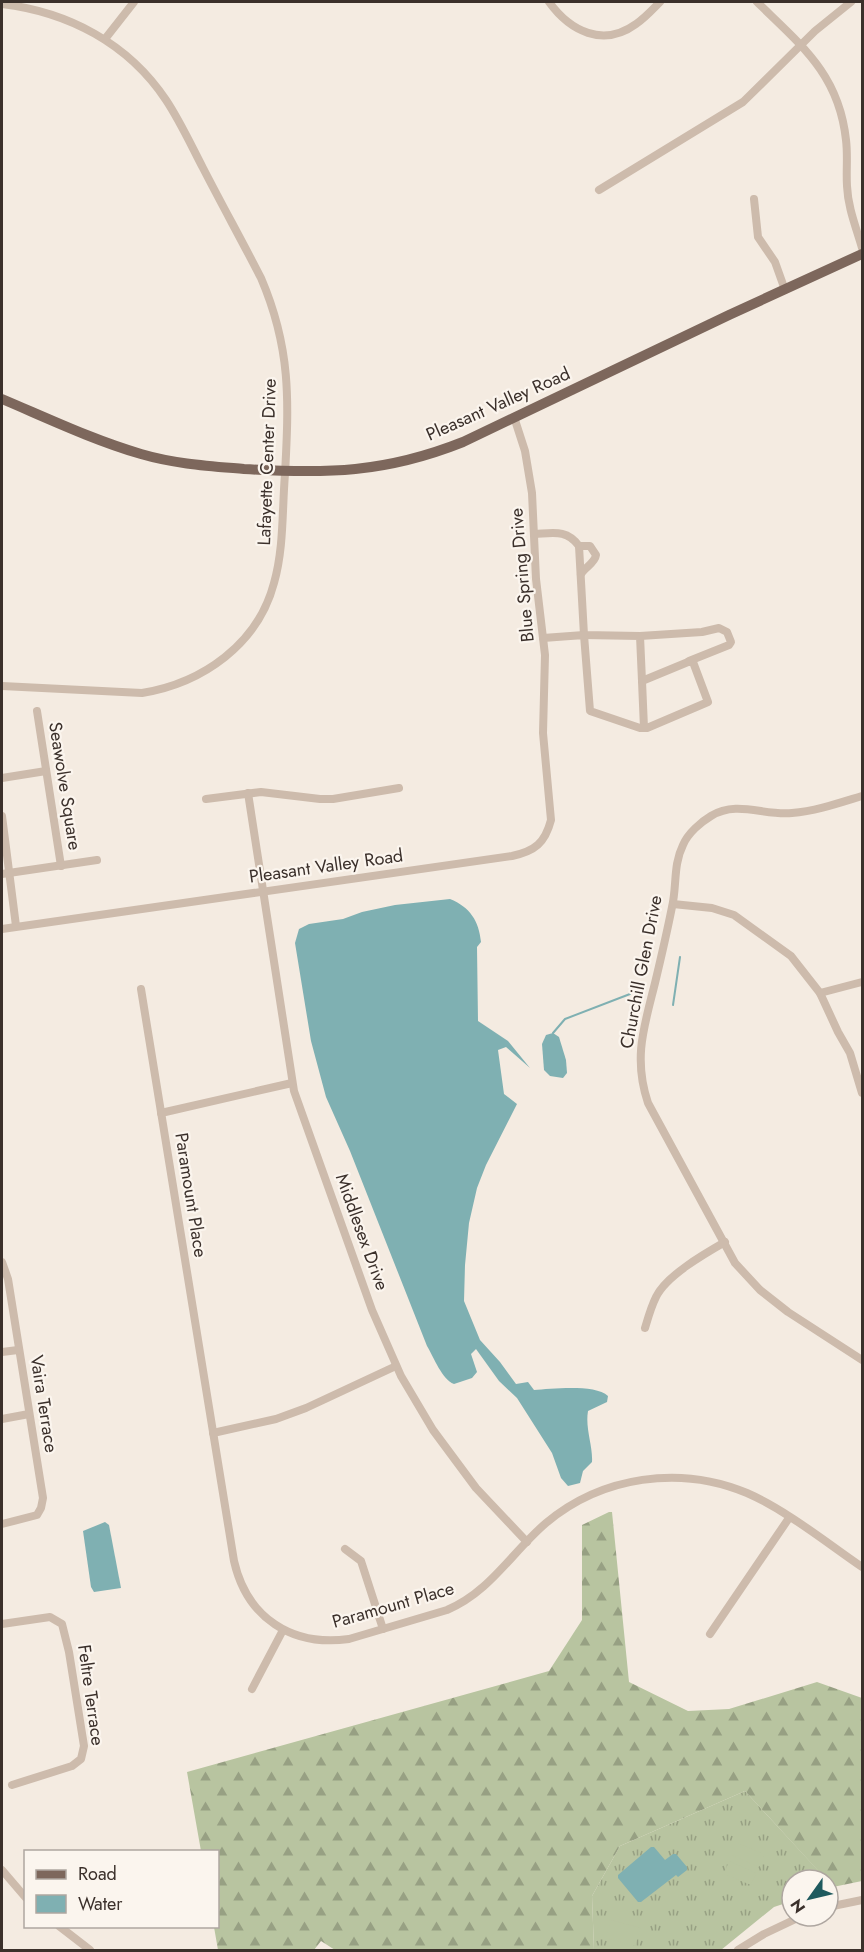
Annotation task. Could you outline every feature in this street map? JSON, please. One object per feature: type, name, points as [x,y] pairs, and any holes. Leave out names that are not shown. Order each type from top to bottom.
[{"type":"main road","name":"Pleasant Valley Road","points":[[2,399],[97,439],[143,455],[201,466],[322,472],[367,469],[442,450],[862,254]]},
{"type":"street","points":[[105,39],[134,2]]},
{"type":"street","points":[[549,2],[568,24],[584,32],[604,34],[630,28],[660,2]]},
{"type":"street","points":[[757,2],[801,44],[829,83],[843,120],[849,205],[862,248]]},
{"type":"street","points":[[599,190],[743,102],[801,44],[835,13],[851,2]]},
{"type":"street","name":"Lafayette Center Drive","points":[[2,4],[61,18],[105,39],[137,65],[165,99],[256,267],[270,298],[282,340],[288,384],[280,546],[274,584],[268,602],[254,626],[231,653],[193,678],[177,685],[142,693],[2,686]]},
{"type":"street","points":[[754,199],[758,237],[775,262],[785,290]]},
{"type":"street","name":"Blue Spring Drive","points":[[514,417],[528,466],[535,534],[536,579],[546,676],[543,733]]},
{"type":"street","points":[[535,534],[563,533],[573,538],[579,546],[590,711],[644,728],[708,702],[693,662],[688,662]]},
{"type":"street","points":[[579,546],[590,546],[596,555],[594,561],[580,574]]},
{"type":"street","points":[[543,638],[584,635],[640,636],[702,632],[713,628],[723,629],[730,635],[729,645],[642,681]]},
{"type":"street","points":[[640,636],[644,728]]},
{"type":"street","name":"Seawolve Square","points":[[37,711],[61,866]]},
{"type":"street","name":"Pleasant Valley Road","points":[[2,928],[527,853],[541,842],[551,820],[543,733]]},
{"type":"street","points":[[2,778],[46,771]]},
{"type":"street","points":[[206,799],[273,792],[320,800],[399,788]]},
{"type":"street","name":"Middlesex Drive","points":[[248,793],[292,1083],[299,1110],[372,1310],[396,1366],[416,1403],[450,1455],[476,1488],[527,1542]]},
{"type":"street","name":"Churchill Glen Drive","points":[[862,796],[804,812],[779,814],[734,808],[712,816],[696,827],[684,842],[676,861],[673,904],[643,1025],[639,1052],[641,1074],[648,1103],[735,1263],[760,1290],[788,1312],[862,1360]]},
{"type":"street","points":[[2,816],[6,873],[16,926]]},
{"type":"street","points":[[6,873],[97,860]]},
{"type":"street","points":[[673,904],[712,908],[734,915],[791,956],[820,993],[850,1053],[862,1093]]},
{"type":"street","points":[[820,993],[862,982]]},
{"type":"street","name":"Paramount Place","points":[[141,989],[234,1561],[239,1578],[250,1600],[259,1611],[283,1630],[308,1639],[334,1641],[349,1639],[447,1610],[468,1600],[484,1588],[545,1524],[581,1499],[618,1484],[657,1478],[694,1479],[730,1486],[766,1503],[862,1567]]},
{"type":"street","points":[[161,1113],[292,1083]]},
{"type":"street","points":[[645,1328],[656,1295],[674,1276],[724,1242]]},
{"type":"street","name":"Vaira Terrace","points":[[2,1262],[8,1279],[43,1504],[37,1515],[2,1524]]},
{"type":"street","points":[[2,1352],[18,1350]]},
{"type":"street","points":[[213,1433],[245,1427],[306,1408],[396,1366]]},
{"type":"street","points":[[2,1419],[29,1414]]},
{"type":"street","points":[[710,1634],[789,1518]]},
{"type":"street","points":[[345,1549],[361,1561],[383,1629]]},
{"type":"street","name":"Feltre Terrace","points":[[2,1624],[50,1617],[62,1624],[69,1652],[84,1746],[81,1759],[72,1766],[12,1785]]},
{"type":"street","points":[[252,1689],[283,1630]]},
{"type":"street","points":[[2,1870],[24,1896]]},
{"type":"street","points":[[840,1905],[862,1900]]},
{"type":"street","points":[[738,1950],[780,1927]]},
{"type":"street","points":[[62,1928],[90,1950]]},
{"type":"green space","points":[[612,1512],[629,1682],[688,1711],[729,1709],[817,1682],[862,1698],[862,1881],[840,1886],[840,1868],[816,1868],[745,1791],[620,1846],[592,1896],[594,1950],[335,1950],[321,1941],[314,1950],[218,1950],[214,1928],[219,1928],[219,1850],[201,1850],[187,1772],[549,1671],[582,1620],[582,1525]]},
{"type":"green space","points":[[745,1791],[816,1868],[780,1868],[780,1905],[774,1907],[721,1950],[594,1950],[592,1896],[620,1846]]},
{"type":"green space","points":[[737,1843],[764,1854],[759,1867],[731,1855]]},
{"type":"green space","points":[[729,1861],[756,1873],[751,1885],[724,1874]]},
{"type":"green space","points":[[611,1920],[641,1928],[635,1946],[606,1938]]},
{"type":"water","points":[[450,899],[468,911],[476,921],[480,934],[481,942],[477,947],[478,1021],[508,1041],[530,1068],[506,1047],[498,1050],[504,1094],[517,1104],[477,1188],[469,1223],[464,1301],[480,1340],[516,1384],[528,1382],[534,1390],[562,1388],[593,1390],[608,1396],[607,1402],[588,1411],[592,1462],[583,1471],[580,1483],[568,1486],[561,1478],[552,1453],[517,1398],[499,1381],[476,1349],[471,1354],[477,1372],[472,1378],[454,1384],[439,1368],[427,1346],[350,1151],[326,1097],[311,1041],[295,943],[299,929],[309,924],[343,919],[362,912],[395,905]]},
{"type":"water","points":[[553,1033],[559,1037],[566,1060],[567,1073],[563,1078],[550,1076],[544,1070],[542,1044],[546,1035]]},
{"type":"water","points":[[105,1522],[109,1525],[121,1588],[94,1592],[91,1587],[83,1531]]},
{"type":"water","points":[[651,1847],[654,1847],[665,1860],[676,1854],[687,1870],[678,1877],[676,1875],[638,1902],[618,1875]]},
{"type":"waterway","points":[[673,1005],[680,957]]},
{"type":"waterway","points":[[553,1033],[565,1019],[630,994]]}]
